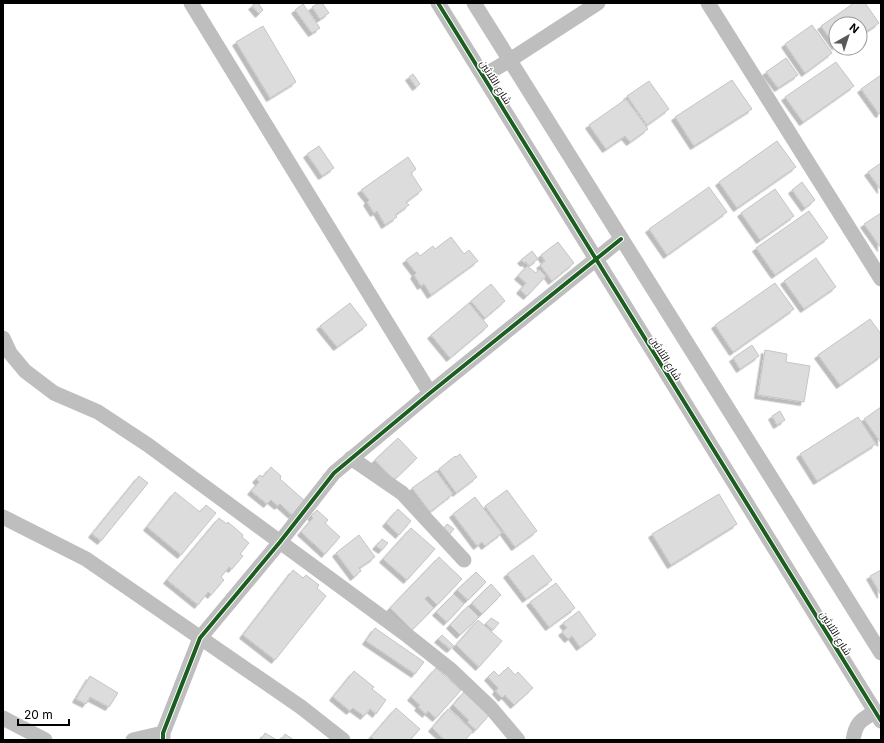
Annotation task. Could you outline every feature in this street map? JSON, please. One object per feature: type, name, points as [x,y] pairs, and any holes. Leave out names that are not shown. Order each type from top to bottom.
[{"type":"street","points":[[191,3],[430,393]]},
{"type":"street","name":"شارع الثلاثين","points":[[438,3],[878,716]]},
{"type":"street","points":[[474,3],[881,653]]},
{"type":"street","points":[[483,76],[598,3]]},
{"type":"street","points":[[708,3],[881,279]]},
{"type":"street","points":[[133,740],[163,736],[200,638],[280,542],[334,473],[430,393],[621,240]]},
{"type":"street","points":[[3,338],[10,354],[25,371],[54,393],[98,412],[136,437],[408,636],[451,670],[491,708],[518,740]]},
{"type":"street","points":[[351,458],[402,493],[464,560]]},
{"type":"street","points":[[3,517],[86,559],[301,707],[343,740]]},
{"type":"street","points":[[853,740],[854,732],[860,721],[878,716]]},
{"type":"street","points":[[3,718],[45,740]]},
{"type":"building","points":[[258,3],[263,10],[259,14],[252,6]]},
{"type":"building","points":[[322,3],[329,13],[320,19],[312,7]]},
{"type":"building","points":[[854,3],[865,3],[879,23],[868,31],[868,16],[835,16]]},
{"type":"building","points":[[303,4],[320,28],[312,33],[295,10]]},
{"type":"building","points":[[828,21],[828,36],[821,26]]},
{"type":"building","points":[[812,25],[828,47],[828,56],[805,73],[785,44]]},
{"type":"building","points":[[263,26],[296,82],[270,98],[236,42]]},
{"type":"building","points":[[786,58],[798,75],[778,88],[766,72]]},
{"type":"building","points":[[836,62],[854,86],[803,122],[785,97]]},
{"type":"building","points":[[413,74],[420,84],[416,87],[409,77]]},
{"type":"building","points":[[881,75],[881,113],[879,114],[861,89]]},
{"type":"building","points":[[732,80],[752,109],[694,146],[675,117]]},
{"type":"building","points":[[649,81],[669,109],[647,125],[627,96]]},
{"type":"building","points":[[626,99],[648,129],[630,142],[625,136],[606,149],[589,125]]},
{"type":"building","points":[[777,141],[796,167],[737,208],[719,182]]},
{"type":"building","points":[[319,146],[334,168],[322,176],[307,154]]},
{"type":"building","points":[[408,157],[416,169],[411,173],[422,190],[406,202],[409,205],[395,215],[397,217],[385,225],[377,211],[374,213],[367,202],[369,200],[361,190]]},
{"type":"building","points":[[881,163],[881,190],[868,172]]},
{"type":"building","points":[[802,182],[815,200],[805,208],[792,190]]},
{"type":"building","points":[[709,187],[727,212],[667,255],[649,229]]},
{"type":"building","points":[[775,189],[794,216],[760,240],[741,213]]},
{"type":"building","points":[[809,211],[828,238],[775,275],[756,248]]},
{"type":"building","points":[[881,213],[881,248],[864,224]]},
{"type":"building","points":[[451,237],[464,254],[469,250],[478,261],[431,295],[424,284],[421,286],[414,275],[416,273],[406,260],[417,252],[420,256],[433,246],[435,249]]},
{"type":"building","points":[[558,242],[574,263],[552,281],[540,265],[545,261],[541,255]]},
{"type":"building","points":[[532,251],[538,259],[529,266],[526,262],[524,263],[521,260]]},
{"type":"building","points":[[816,258],[836,287],[804,309],[784,281]]},
{"type":"building","points":[[527,266],[536,273],[539,269],[546,276],[527,296],[520,290],[526,283],[518,276]]},
{"type":"building","points":[[775,283],[794,309],[733,352],[715,325]]},
{"type":"building","points":[[491,284],[505,301],[485,318],[471,301]]},
{"type":"building","points":[[350,303],[367,325],[337,347],[320,326]]},
{"type":"building","points":[[469,303],[488,326],[450,358],[431,335]]},
{"type":"building","points":[[870,319],[881,334],[881,356],[840,385],[818,355]]},
{"type":"building","points":[[752,345],[759,356],[740,369],[733,358]]},
{"type":"building","points":[[765,350],[787,354],[786,362],[810,366],[804,402],[758,395]]},
{"type":"building","points":[[881,407],[881,443],[864,419]]},
{"type":"building","points":[[780,411],[785,420],[777,425],[772,416]]},
{"type":"building","points":[[858,417],[876,444],[817,481],[800,454]]},
{"type":"building","points":[[398,438],[417,458],[394,480],[375,460]]},
{"type":"building","points":[[460,454],[477,477],[456,493],[439,469],[455,456],[456,457]]},
{"type":"building","points":[[271,467],[281,476],[280,479],[305,501],[292,515],[280,504],[278,506],[271,500],[267,504],[251,491],[259,482],[256,479],[260,475],[263,477]]},
{"type":"building","points":[[436,471],[453,494],[430,512],[412,488]]},
{"type":"building","points":[[139,476],[148,483],[101,541],[92,534]]},
{"type":"building","points":[[507,490],[537,531],[515,547],[485,506]]},
{"type":"building","points":[[175,492],[200,512],[206,505],[216,513],[181,555],[147,527]]},
{"type":"building","points":[[719,494],[737,524],[671,565],[652,534]]},
{"type":"building","points":[[475,497],[502,533],[485,546],[482,542],[477,546],[453,514]]},
{"type":"building","points":[[398,509],[411,521],[399,535],[386,523]]},
{"type":"building","points":[[317,510],[328,520],[325,523],[340,537],[325,554],[301,532],[313,518],[311,516]]},
{"type":"building","points":[[219,518],[227,524],[228,522],[243,535],[242,537],[249,543],[240,554],[243,556],[232,569],[229,567],[221,577],[224,580],[211,595],[208,592],[198,605],[167,580]]},
{"type":"building","points":[[447,524],[454,529],[449,535],[442,530]]},
{"type":"building","points":[[411,528],[435,549],[407,580],[383,559]]},
{"type":"building","points":[[359,535],[375,557],[359,568],[361,571],[354,577],[336,553]]},
{"type":"building","points":[[382,539],[388,543],[382,550],[376,546]]},
{"type":"building","points":[[533,555],[552,580],[526,599],[507,574]]},
{"type":"building","points":[[439,557],[462,579],[437,605],[428,596],[425,599],[434,608],[412,630],[390,608]]},
{"type":"building","points":[[293,570],[303,578],[306,575],[319,585],[317,588],[326,596],[275,660],[243,635]]},
{"type":"building","points":[[881,570],[881,595],[870,576]]},
{"type":"building","points":[[476,572],[486,582],[468,600],[457,590]]},
{"type":"building","points":[[556,583],[575,608],[549,627],[530,602]]},
{"type":"building","points":[[491,584],[501,595],[482,614],[472,603]]},
{"type":"building","points":[[454,594],[464,604],[447,622],[436,612]]},
{"type":"building","points":[[468,606],[479,617],[460,635],[450,625]]},
{"type":"building","points":[[579,611],[596,635],[580,647],[572,636],[568,639],[562,632],[567,628],[563,623]]},
{"type":"building","points":[[491,618],[499,623],[493,630],[486,624]]},
{"type":"building","points":[[478,620],[502,641],[479,667],[456,645]]},
{"type":"building","points":[[375,628],[424,662],[415,674],[366,641]]},
{"type":"building","points":[[442,635],[454,646],[450,649],[438,639]]},
{"type":"building","points":[[508,667],[515,675],[518,672],[533,688],[514,705],[505,695],[502,698],[496,691],[498,688],[488,677],[494,671],[499,676]]},
{"type":"building","points":[[436,668],[461,690],[436,718],[428,711],[426,714],[418,707],[420,705],[411,697]]},
{"type":"building","points":[[354,671],[374,687],[372,689],[386,700],[376,714],[370,709],[364,716],[353,708],[350,711],[333,697]]},
{"type":"building","points":[[90,676],[118,693],[109,707],[90,697],[86,704],[76,699]]},
{"type":"building","points":[[464,692],[490,714],[476,730],[467,722],[469,720],[453,705]]},
{"type":"building","points":[[396,708],[420,729],[410,740],[375,740],[371,737]]},
{"type":"building","points":[[448,709],[473,731],[465,740],[445,740],[432,728]]},
{"type":"building","points":[[265,733],[277,740],[261,740]]},
{"type":"building","points":[[285,734],[294,740],[281,740]]},
{"type":"cycle path","points":[[438,3],[881,721]]},
{"type":"cycle path","points":[[163,740],[163,733],[200,638],[280,542],[334,473],[430,393],[621,239]]}]
